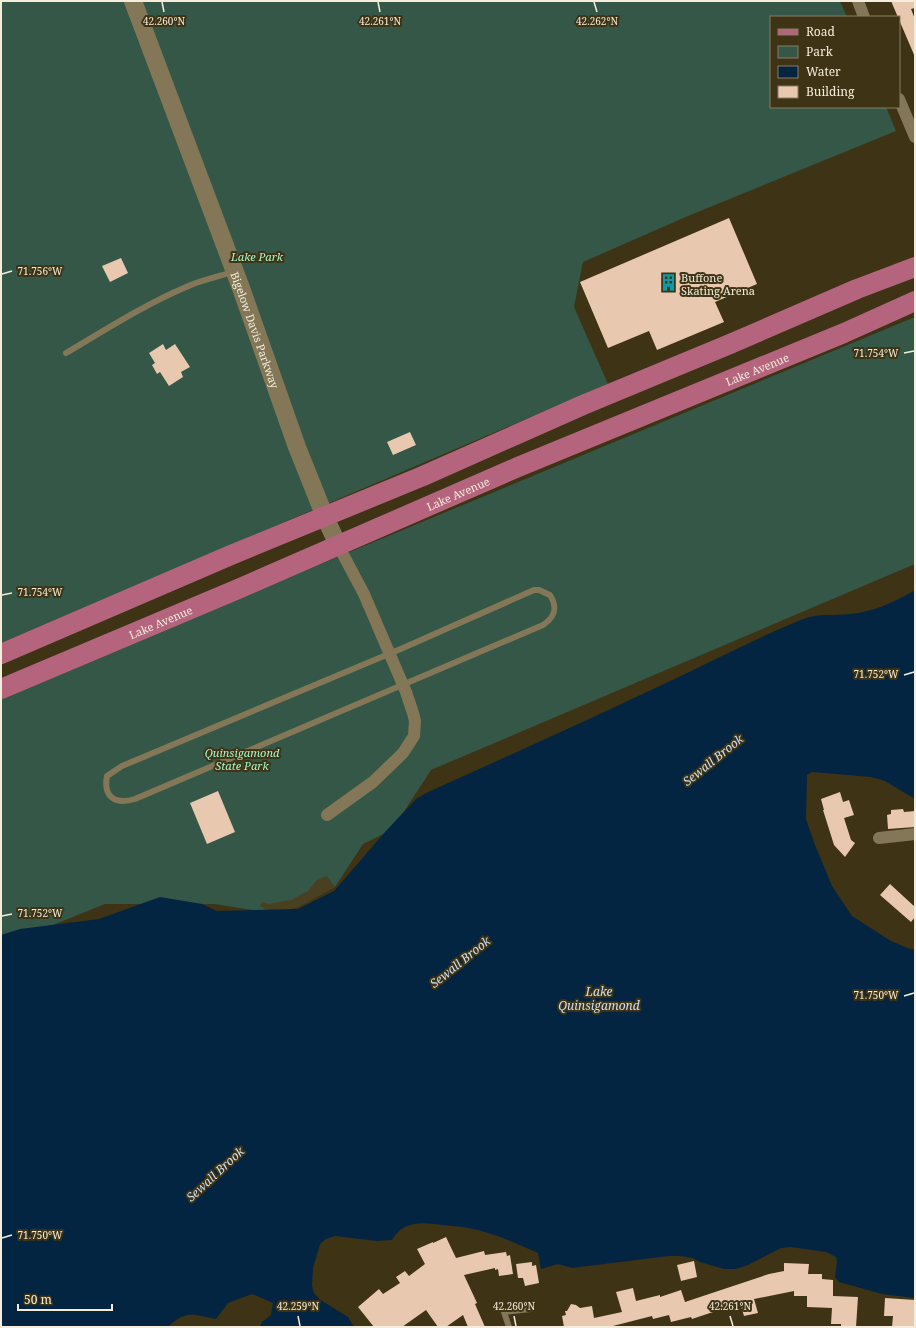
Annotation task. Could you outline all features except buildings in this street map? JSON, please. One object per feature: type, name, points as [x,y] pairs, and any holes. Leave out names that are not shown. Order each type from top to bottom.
[{"type":"main road","name":"Bigelow Davis Parkway","points":[[132,1],[241,288],[297,447],[338,545]]},
{"type":"main road","points":[[1,654],[231,555],[473,454],[583,405],[857,289],[915,267]]},
{"type":"main road","name":"Lake Avenue","points":[[1,689],[212,600],[518,467],[844,333],[915,301]]},
{"type":"street","points":[[858,1],[864,16]]},
{"type":"street","points":[[900,101],[915,137]]},
{"type":"street","points":[[327,815],[362,791],[387,770],[403,753],[414,736],[415,721],[403,685],[358,582],[338,545]]},
{"type":"street","points":[[879,838],[915,834]]},
{"type":"lane","points":[[66,354],[120,321],[185,287],[203,280],[234,272]]},
{"type":"lane","points":[[534,590],[545,592],[550,595],[553,600],[555,606],[553,615],[550,620],[543,625],[403,685],[134,799],[120,801],[110,795],[106,788],[107,776],[122,766],[389,654],[534,590]]},
{"type":"lane","points":[[509,1327],[504,1312],[531,1309]]},
{"type":"green space","name":"Lake Park","points":[[1,1],[840,1],[847,16],[770,16],[770,108],[886,108],[896,131],[688,216],[583,262],[574,307],[608,384],[1,643]]},
{"type":"green space","name":"Quinsigamond State Park","points":[[915,317],[915,564],[431,770],[392,830],[363,844],[335,887],[298,907],[272,913],[214,904],[105,904],[1,946],[1,697]]},
{"type":"sand","points":[[327,876],[335,887],[298,907],[272,913],[260,906],[262,902],[269,904],[291,900],[308,891],[317,880]]},
{"type":"water","name":"Lake Quinsigamond","points":[[915,590],[915,799],[885,781],[871,777],[812,772],[807,775],[806,819],[832,886],[852,916],[891,941],[910,949],[915,949],[915,1298],[882,1294],[839,1282],[835,1277],[837,1262],[836,1257],[826,1252],[791,1247],[781,1248],[748,1265],[736,1269],[724,1269],[692,1258],[669,1256],[572,1268],[558,1264],[541,1269],[538,1253],[504,1238],[465,1227],[423,1223],[414,1224],[401,1229],[392,1240],[377,1241],[335,1236],[326,1239],[320,1244],[313,1268],[312,1286],[314,1293],[319,1299],[348,1317],[354,1327],[260,1327],[262,1322],[271,1315],[273,1303],[252,1294],[228,1303],[216,1319],[190,1315],[174,1321],[168,1327],[1,1327],[1,935],[20,929],[99,919],[160,897],[202,904],[217,911],[298,909],[334,891],[385,832],[416,799],[426,793],[576,725],[785,626],[814,616],[859,613],[875,609],[900,599]]},
{"type":"place","name":"Buffone Skating Arena","points":[[668,283]]},
{"type":"water label","name":"Sewall Brook","points":[[713,760]]},
{"type":"water label","name":"Sewall Brook","points":[[460,962]]},
{"type":"water label","name":"Sewall Brook","points":[[215,1174]]}]
